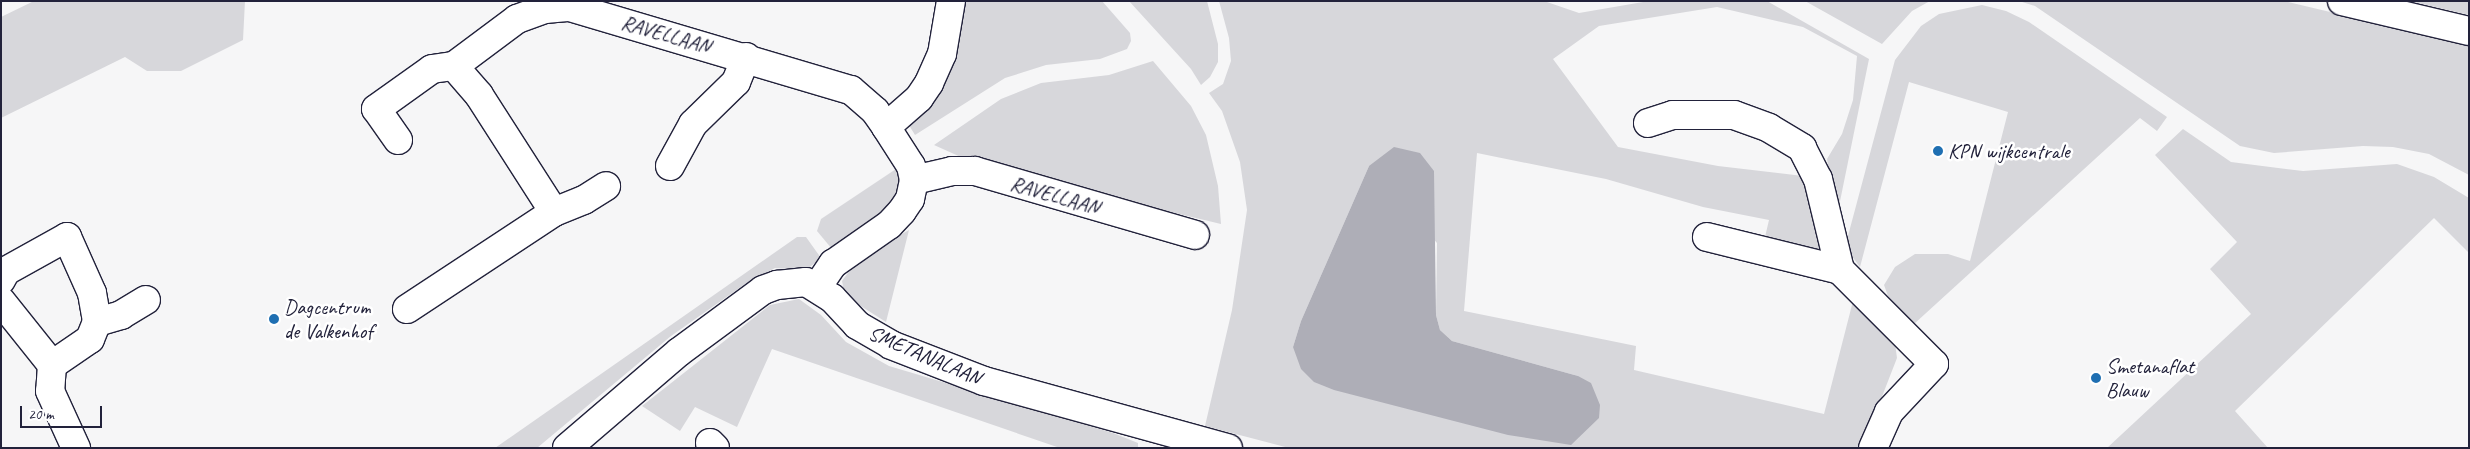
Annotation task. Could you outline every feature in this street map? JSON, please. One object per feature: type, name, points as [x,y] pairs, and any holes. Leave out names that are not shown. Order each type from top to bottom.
[{"type":"street","points":[[886,127],[919,98],[929,83],[942,54],[951,1]]},
{"type":"street","points":[[2342,1],[2469,31]]},
{"type":"street","name":"RAVELLAAN","points":[[398,140],[376,109],[432,68],[454,66],[517,19],[545,9],[570,7],[746,57],[851,90],[876,111],[910,166],[914,180],[952,171],[975,172],[1195,235]]},
{"type":"street","points":[[670,166],[694,124],[736,82],[746,57]]},
{"type":"street","points":[[454,66],[479,95],[554,212]]},
{"type":"street","points":[[1648,123],[1674,115],[1734,115],[1769,128],[1802,148],[1818,179],[1840,270]]},
{"type":"street","points":[[567,448],[679,352],[763,290],[793,282],[818,286],[833,264],[889,224],[902,211],[910,199],[914,180]]},
{"type":"street","points":[[407,309],[554,212],[584,200],[606,186]]},
{"type":"street","points":[[1,280],[6,271],[67,236],[92,293],[97,322],[90,338],[52,365]]},
{"type":"street","points":[[1706,236],[1840,270],[1934,364],[1889,412],[1873,448]]},
{"type":"street","name":"SMETANALAAN","points":[[818,286],[857,325],[891,344],[984,380],[1177,442],[1228,448]]},
{"type":"street","points":[[97,322],[121,315],[146,300]]},
{"type":"street","points":[[1,301],[52,365],[50,391],[55,408],[76,448]]},
{"type":"shaded area","points":[[34,1],[245,1],[243,40],[181,71],[147,71],[125,57],[1,118],[1,17]]},
{"type":"shaded area","points":[[961,1],[1102,1],[1130,33],[1131,41],[1127,49],[1100,59],[1046,65],[1005,78],[915,135],[907,122]]},
{"type":"shaded area","points":[[1129,1],[1207,1],[1218,44],[1218,62],[1210,77],[1201,85],[1191,69]]},
{"type":"shaded area","points":[[1219,1],[1544,1],[1579,13],[1649,1],[1767,1],[1869,59],[1837,216],[1827,159],[1842,134],[1853,100],[1857,56],[1803,27],[1717,7],[1599,26],[1553,59],[1618,147],[1718,166],[1803,176],[1821,251],[1765,237],[1769,220],[1703,207],[1606,179],[1477,153],[1464,311],[1636,346],[1634,370],[1824,414],[1853,301],[1895,343],[1897,358],[1862,448],[1289,448],[1205,426],[1232,310],[1247,210],[1240,162],[1222,111],[1209,93],[1223,84],[1231,61],[1229,38]],"holes":[[[1369,166],[1437,243],[1436,315],[1440,330],[1452,341],[1578,376],[1293,347],[1301,321]]]},
{"type":"shaded area","points":[[1805,1],[1930,1],[1912,11],[1882,44]]},
{"type":"shaded area","points":[[2019,1],[2284,1],[2469,45],[2469,175],[2429,154],[2393,147],[2363,146],[2274,153],[2240,146],[2035,6]]},
{"type":"shaded area","points":[[2409,1],[2469,1],[2469,15]]},
{"type":"shaded area","points":[[1982,5],[2006,11],[2029,22],[2167,117],[2157,131],[2140,118],[1914,324],[1888,296],[1884,285],[1895,267],[1915,254],[1948,254],[1970,261],[2008,112],[1909,82],[1860,267],[1845,247],[1895,60],[1921,26],[1939,14]]},
{"type":"shaded area","points":[[1153,61],[1191,106],[1206,135],[1218,186],[1221,224],[983,167],[934,145],[1001,99],[1041,83],[1109,75]]},
{"type":"shaded area","points":[[2183,129],[2231,162],[2303,171],[2397,164],[2434,177],[2469,198],[2469,253],[2434,218],[2235,411],[2268,448],[2107,448],[2251,314],[2210,269],[2237,242],[2155,155]]},
{"type":"shaded area","points":[[1394,147],[1420,153],[1434,171],[1436,315],[1440,330],[1452,341],[1578,376],[1591,383],[1600,405],[1599,418],[1571,445],[1508,435],[1334,390],[1314,382],[1301,369],[1293,347],[1301,321],[1369,166]]},
{"type":"shaded area","points":[[902,165],[903,171],[891,206],[832,249],[817,231],[821,219]]},
{"type":"shaded area","points":[[909,230],[886,322],[845,296],[842,281],[859,258]]},
{"type":"shaded area","points":[[797,237],[806,237],[821,258],[806,270],[775,268],[745,284],[671,336],[537,448],[495,448]]},
{"type":"shaded area","points":[[799,299],[821,315],[846,342],[889,366],[1113,433],[1138,443],[1138,448],[1060,448],[772,349],[737,427],[695,407],[680,431],[642,406],[770,305]]},
{"type":"place","name":"KPN wijkcentrale","points":[[1938,151]]},
{"type":"place","name":"Dagcentrum de Valkenhof","points":[[274,319]]},
{"type":"place","name":"Smetanaflat Blauw","points":[[2096,378]]}]
